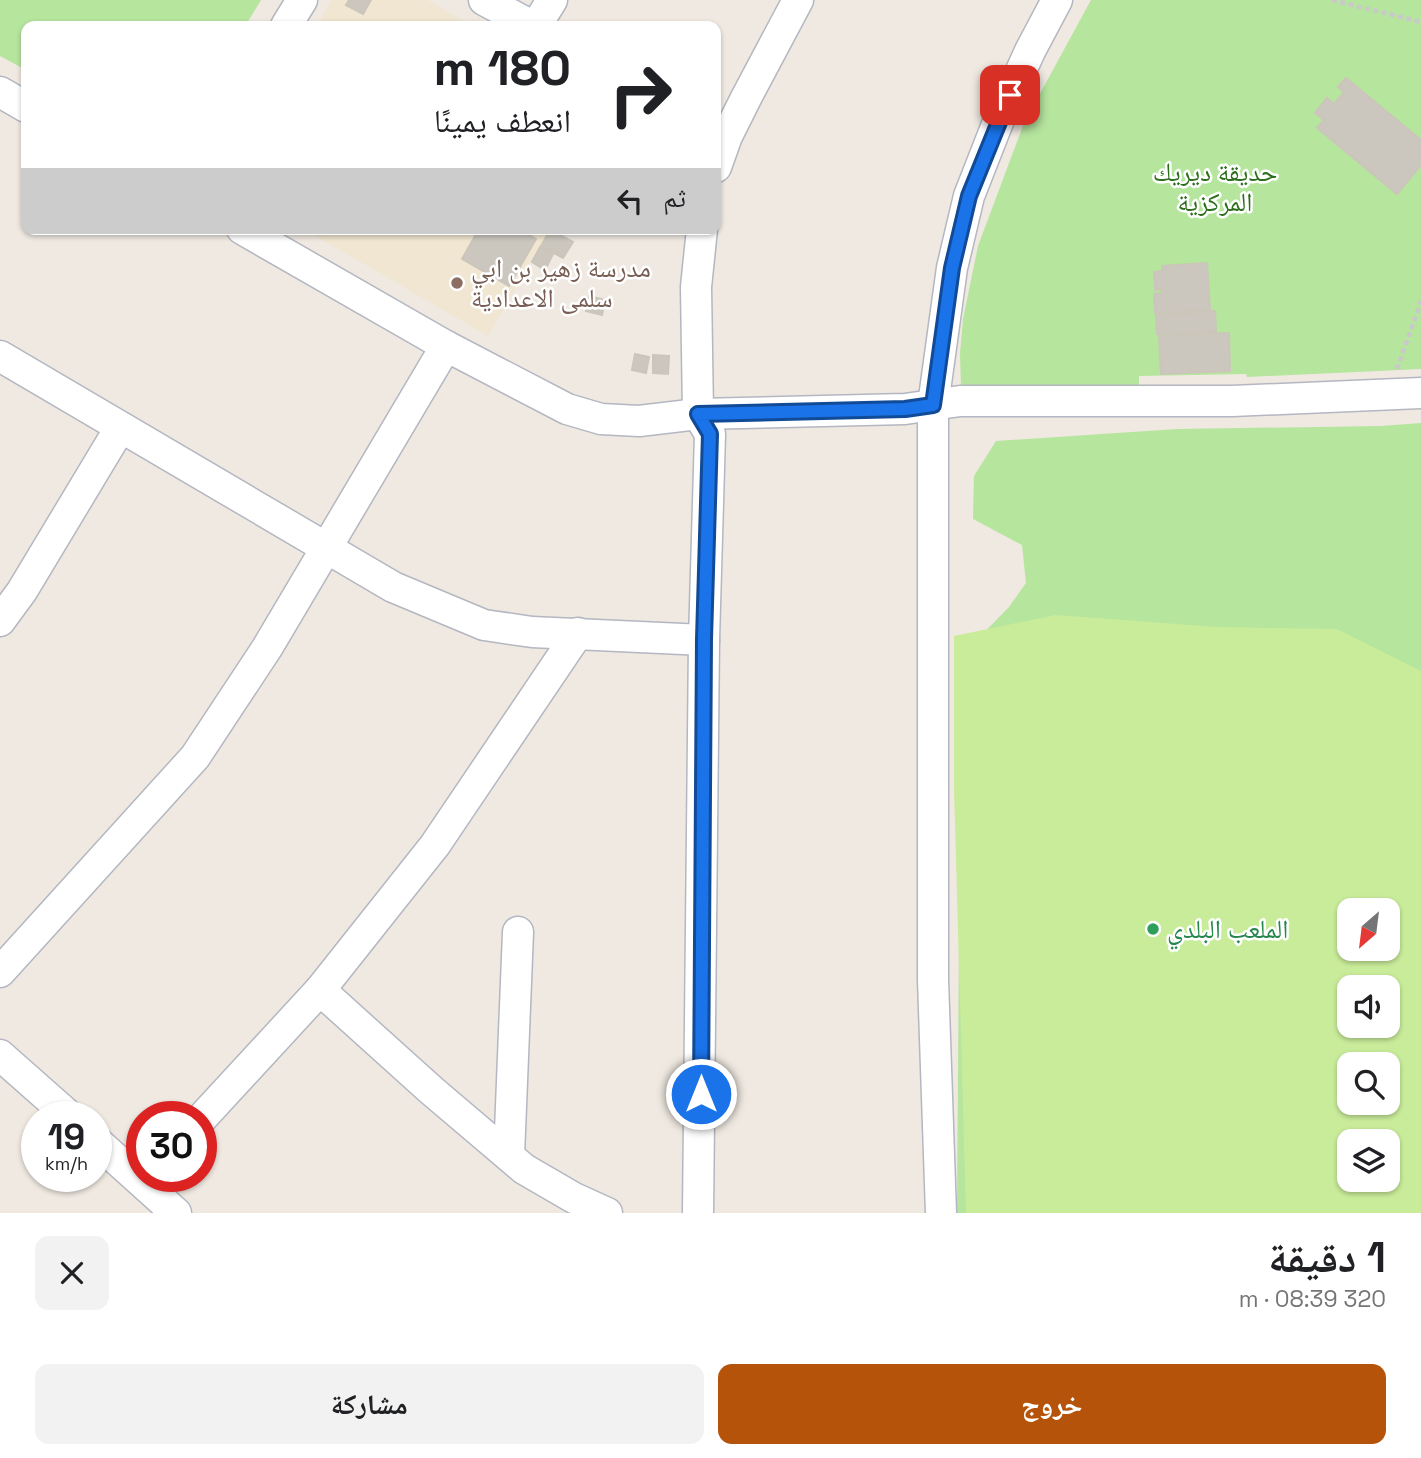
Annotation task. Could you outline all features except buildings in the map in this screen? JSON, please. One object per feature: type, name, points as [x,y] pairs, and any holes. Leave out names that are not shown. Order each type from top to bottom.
[{"type":"street","points":[[289,21],[302,0]]},
{"type":"street","points":[[484,0],[524,21]]},
{"type":"street","points":[[537,21],[552,0]]},
{"type":"street","points":[[721,133],[799,0]]},
{"type":"street","points":[[941,1213],[933,980],[933,405],[952,268],[969,196],[1000,117],[1030,51],[1058,0]]},
{"type":"street","points":[[0,92],[21,104]]},
{"type":"street","points":[[252,235],[446,346],[567,409],[601,419],[639,421],[698,414],[905,409],[961,401],[1232,401],[1421,393]]},
{"type":"street","points":[[698,1213],[704,639],[710,434],[698,414],[696,286],[701,235]]},
{"type":"street","points":[[0,972],[195,757],[267,648],[446,346]]},
{"type":"street","points":[[0,356],[393,587],[484,625],[532,632],[704,639]]},
{"type":"street","points":[[0,621],[22,591],[120,428]]},
{"type":"street","points":[[217,1102],[320,990],[435,845],[578,633]]},
{"type":"street","points":[[509,1156],[518,932]]},
{"type":"street","points":[[320,990],[524,1169],[574,1198],[607,1213]]},
{"type":"street","points":[[0,1055],[52,1101]]},
{"type":"street","points":[[112,1153],[126,1164]]},
{"type":"street","points":[[157,1192],[176,1213]]},
{"type":"path","points":[[1332,0],[1421,22]]},
{"type":"path","points":[[1397,370],[1421,301]]},
{"type":"shaded area","points":[[332,0],[427,0],[464,21],[320,21]]},
{"type":"shaded area","name":"مدرسة زهير بن ابي سلمى الاعدادية","points":[[314,235],[547,235],[488,336]]},
{"type":"green space","points":[[0,0],[261,0],[248,21],[21,21],[21,67],[0,56]]},
{"type":"green space","name":"حديقة ديريك المركزية","points":[[1091,0],[1421,0],[1421,369],[1247,377],[1246,374],[1139,376],[1139,389],[961,388],[963,319],[978,246],[1024,123]]},
{"type":"green space","name":"الملعب البلدي","points":[[1421,423],[1421,1213],[957,1213],[961,656],[1009,607],[1026,583],[1022,545],[973,519],[974,476],[996,441],[1177,429]]},
{"type":"green space","name":"الملعب البلدي","points":[[1056,615],[1216,627],[1337,629],[1421,671],[1421,1213],[966,1213],[954,789],[954,636]]},
{"type":"place","name":"مدرسة زهير بن ابي سلمى الاعدادية","points":[[457,283]]},
{"type":"place","name":"الملعب البلدي","points":[[1153,929]]},
{"type":"route","points":[[701,1094],[704,639],[710,434],[698,414],[905,409],[933,405],[952,268],[969,196],[1010,95]]}]
